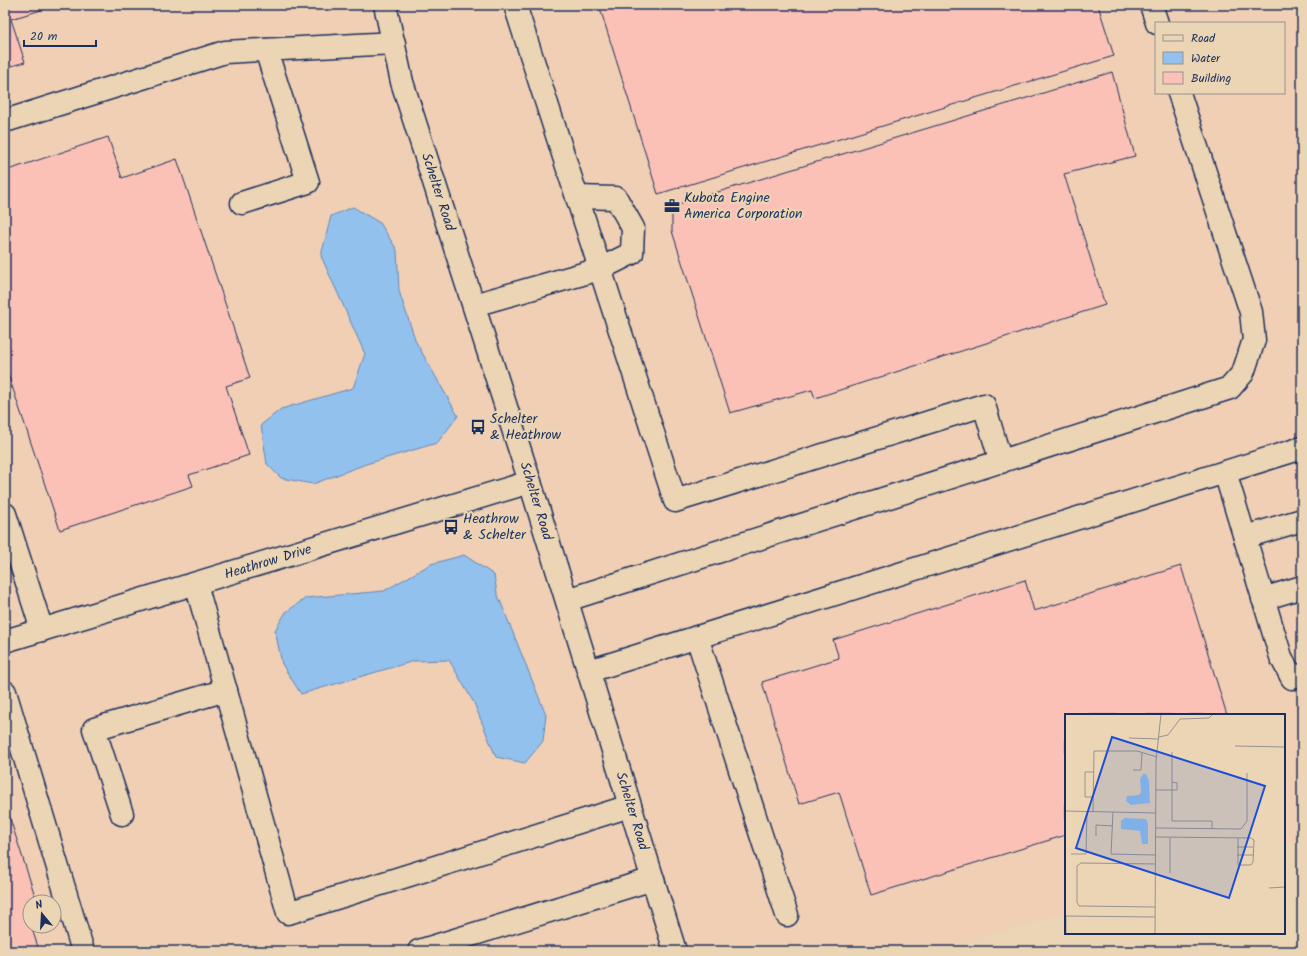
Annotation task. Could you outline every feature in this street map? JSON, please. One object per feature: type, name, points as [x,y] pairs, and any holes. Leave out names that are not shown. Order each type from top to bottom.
[{"type":"street","name":"Schelter Road","points":[[386,5],[402,82],[530,482],[675,951]]},
{"type":"street","points":[[515,5],[675,501],[984,405],[1001,462]]},
{"type":"street","points":[[1151,5],[1157,22]]},
{"type":"street","points":[[5,121],[225,52],[394,43]]},
{"type":"street","points":[[242,203],[308,182],[266,50]]},
{"type":"street","points":[[567,600],[1230,388],[1243,373],[1254,340],[1251,312],[1180,94]]},
{"type":"street","points":[[474,305],[600,269],[632,253],[633,228],[616,198],[577,197]]},
{"type":"street","points":[[589,671],[1302,448]]},
{"type":"street","points":[[1225,472],[1281,657],[1292,678],[1302,675]]},
{"type":"street","name":"Heathrow Drive","points":[[5,641],[530,482]]},
{"type":"street","points":[[5,514],[42,630]]},
{"type":"street","points":[[1245,537],[1302,520]]},
{"type":"street","points":[[196,584],[288,913],[630,806]]},
{"type":"street","points":[[1263,598],[1302,587]]},
{"type":"street","points":[[697,637],[787,914]]},
{"type":"street","points":[[122,814],[94,729],[226,690]]},
{"type":"street","points":[[5,692],[83,951]]},
{"type":"street","points":[[419,951],[653,879]]},
{"type":"shaded area","points":[[5,5],[1302,5],[1302,840],[1285,845],[1285,714],[1065,714],[1065,912],[937,951],[5,951]]},
{"type":"water","points":[[353,207],[380,223],[397,250],[399,291],[416,342],[458,416],[437,443],[366,464],[313,484],[281,478],[267,464],[261,425],[281,409],[353,388],[365,354],[321,256],[331,216]]},
{"type":"water","points":[[464,555],[494,575],[497,593],[546,715],[543,741],[525,763],[496,757],[474,703],[449,660],[414,661],[301,694],[282,664],[275,630],[286,612],[306,598],[384,591],[431,564]]},
{"type":"building","points":[[5,5],[58,5],[11,19],[25,62],[5,68]]},
{"type":"building","points":[[599,5],[1098,5],[1114,56],[658,194]]},
{"type":"building","points":[[1112,72],[1135,156],[1064,174],[1105,305],[815,398],[812,390],[730,413],[672,231],[672,206]]},
{"type":"building","points":[[108,137],[122,178],[177,159],[250,378],[226,386],[249,455],[189,475],[193,486],[60,530],[5,365],[5,171]]},
{"type":"building","points":[[1181,566],[1227,714],[1065,714],[1065,835],[871,895],[839,792],[799,804],[762,682],[839,658],[833,640],[1025,580],[1034,611]]},
{"type":"building","points":[[5,803],[34,894],[22,894],[22,934],[34,934],[39,950],[5,951]]},
{"type":"place","name":"Kubota Engine America Corporation","points":[[672,206]]},
{"type":"place","name":"Schelter & Heathrow","points":[[478,427]]},
{"type":"place","name":"Heathrow & Schelter","points":[[451,527]]}]
